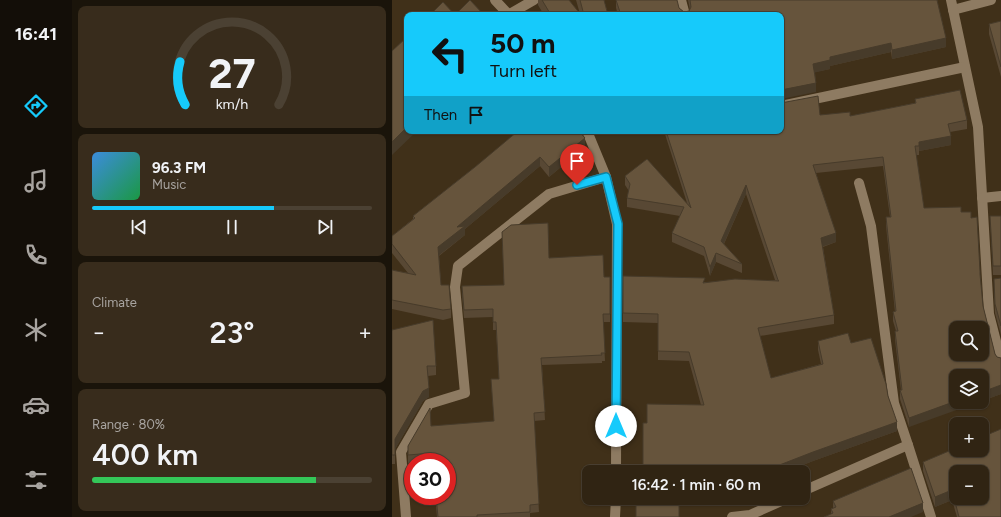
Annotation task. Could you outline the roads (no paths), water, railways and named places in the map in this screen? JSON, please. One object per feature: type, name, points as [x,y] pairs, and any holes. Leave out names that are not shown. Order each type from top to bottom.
[{"type":"street","points":[[495,0],[506,12]]},
{"type":"street","points":[[514,12],[534,0]]},
{"type":"street","points":[[681,0],[685,12]]},
{"type":"street","points":[[990,0],[952,5],[978,127],[982,198],[990,282],[989,314],[1001,361]]},
{"type":"street","points":[[784,105],[965,67]]},
{"type":"street","points":[[588,134],[606,177],[618,224],[616,465]]},
{"type":"street","points":[[406,517],[401,452],[429,404],[465,393],[454,287],[458,266],[549,194],[606,177]]},
{"type":"street","points":[[859,183],[871,226],[894,403],[931,517]]},
{"type":"street","points":[[982,198],[1001,196]]},
{"type":"street","points":[[810,488],[908,445]]},
{"type":"street","points":[[615,517],[616,505]]},
{"type":"street","points":[[732,517],[750,515],[772,505]]}]
